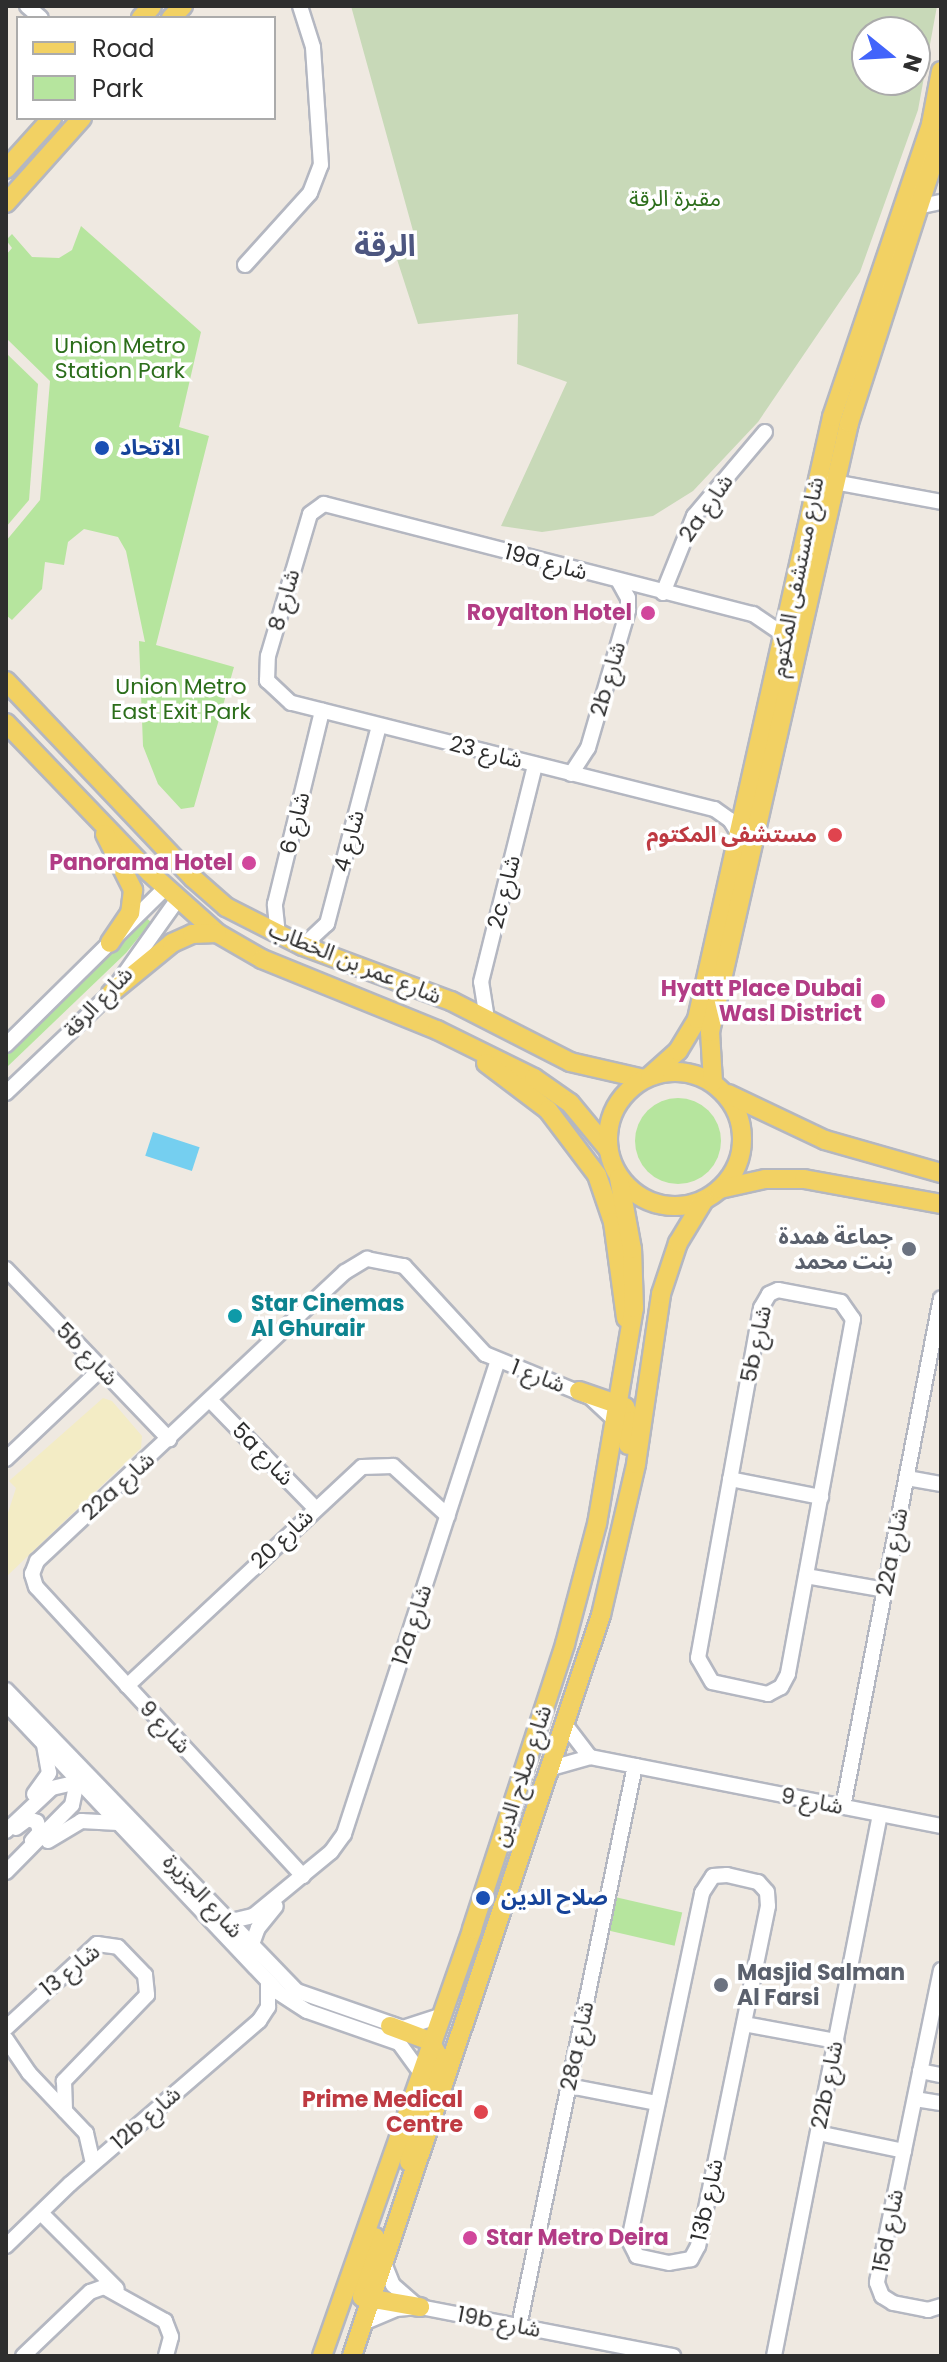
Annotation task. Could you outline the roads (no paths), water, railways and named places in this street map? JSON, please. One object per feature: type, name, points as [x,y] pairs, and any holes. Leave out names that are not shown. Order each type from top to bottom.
[{"type":"main road","name":"شارع مستشفى المكتوم","points":[[719,1087],[711,1024],[862,317],[931,124],[941,71]]},
{"type":"main road","points":[[6,169],[50,120]]},
{"type":"main road","points":[[6,203],[80,120]]},
{"type":"main road","name":"شارع مستشفى المكتوم","points":[[647,1077],[678,1051],[697,1019],[787,637],[830,476],[876,327],[941,138]]},
{"type":"main road","name":"شارع عمر بن الخطاب","points":[[6,681],[179,864],[226,907],[303,946],[487,1019],[570,1062],[647,1077]]},
{"type":"main road","name":"شارع عمر بن الخطاب","points":[[6,723],[171,894],[217,933],[293,973],[456,1040],[552,1089],[585,1118],[608,1149]]},
{"type":"main road","points":[[101,820],[133,890],[130,913],[110,943]]},
{"type":"main road","points":[[171,894],[179,864]]},
{"type":"main road","points":[[171,894],[193,878]]},
{"type":"main road","points":[[111,993],[172,943],[192,934],[217,933]]},
{"type":"main road","points":[[456,1040],[548,1110],[585,1153],[613,1222],[632,1337]]},
{"type":"main road","points":[[939,1204],[804,1179],[765,1179],[712,1195],[656,1204],[619,1178],[608,1149],[607,1132],[619,1101],[647,1077],[687,1072],[825,1140],[941,1173]]},
{"type":"main road","points":[[712,1195],[734,1173],[742,1131],[719,1087]]},
{"type":"main road","name":"شارع صلاح الدين","points":[[322,2356],[565,1644],[617,1422],[632,1337],[632,1249],[619,1178]]},
{"type":"main road","name":"شارع صلاح الدين","points":[[352,2356],[564,1723],[624,1526],[661,1294],[678,1243],[712,1195]]},
{"type":"main road","points":[[579,1391],[621,1403],[631,1421],[618,1506],[624,1526]]},
{"type":"main road","points":[[390,2026],[430,2041],[439,2057],[410,2148],[408,2192]]},
{"type":"main road","points":[[393,2149],[392,2179],[360,2287],[362,2297],[370,2301],[420,2307]]},
{"type":"street","points":[[245,265],[310,193],[321,165],[313,47],[300,6]]},
{"type":"street","points":[[917,207],[941,201],[925,183]]},
{"type":"street","name":"2a شارع","points":[[663,593],[688,525],[765,432]]},
{"type":"street","points":[[830,476],[941,502]]},
{"type":"street","name":"19a شارع","points":[[308,519],[318,506],[335,504],[763,618],[787,637]]},
{"type":"street","name":"شارع 8","points":[[267,681],[268,656],[308,519]]},
{"type":"street","name":"2b شارع","points":[[571,774],[588,748],[628,610],[628,598],[619,582]]},
{"type":"street","name":"شارع 23","points":[[267,681],[281,699],[322,711],[714,809]]},
{"type":"street","name":"شارع 6","points":[[278,935],[275,904],[322,711]]},
{"type":"street","name":"شارع 4","points":[[303,946],[327,924],[379,726]]},
{"type":"street","name":"2c شارع","points":[[487,1019],[481,982],[535,765]]},
{"type":"street","points":[[714,809],[734,807],[750,797]]},
{"type":"street","points":[[714,809],[730,820],[740,836]]},
{"type":"street","name":"شارع الرقة","points":[[6,1045],[110,943],[171,894]]},
{"type":"street","name":"شارع الرقة","points":[[6,1093],[111,993],[171,894]]},
{"type":"street","name":"شارع 1","points":[[211,1401],[345,1272],[367,1259],[404,1266],[482,1352],[579,1391],[617,1422]]},
{"type":"street","name":"5b شارع","points":[[6,1269],[169,1439]]},
{"type":"street","name":"5b شارع","points":[[778,1290],[834,1300],[847,1306],[853,1319],[821,1497],[781,1687],[760,1693],[706,1678],[698,1651],[765,1298],[778,1290]]},
{"type":"street","name":"22a شارع","points":[[843,1807],[941,1298]]},
{"type":"street","name":"12a شارع","points":[[227,1922],[247,1919],[303,1876],[331,1852],[348,1824],[498,1360]]},
{"type":"street","points":[[6,1459],[101,1369]]},
{"type":"street","name":"شارع 1","points":[[579,1391],[625,1381]]},
{"type":"street","name":"22a شارع","points":[[32,1574],[41,1555],[211,1401]]},
{"type":"street","name":"5a شارع","points":[[211,1401],[315,1508]]},
{"type":"street","name":"شارع 20","points":[[127,1686],[353,1472],[383,1463],[402,1472],[448,1516]]},
{"type":"street","points":[[907,1478],[941,1484]]},
{"type":"street","points":[[730,1479],[821,1497]]},
{"type":"street","name":"شارع 9","points":[[32,1574],[40,1593],[303,1876]]},
{"type":"street","points":[[806,1576],[885,1590]]},
{"type":"street","name":"شارع الجزيرة","points":[[6,1690],[251,1947],[306,1996],[390,2026],[416,2027],[439,2016]]},
{"type":"street","name":"شارع الجزيرة","points":[[6,1703],[268,1982],[307,2011],[399,2043],[419,2071]]},
{"type":"street","points":[[564,1723],[590,1757]]},
{"type":"street","points":[[6,1824],[45,1783],[50,1762],[42,1741]]},
{"type":"street","name":"شارع 9","points":[[548,1769],[590,1757],[941,1826]]},
{"type":"street","points":[[9,1867],[72,1805],[78,1779],[75,1761]]},
{"type":"street","name":"28a شارع","points":[[519,2326],[635,1766]]},
{"type":"street","points":[[6,1833],[52,1788],[78,1779]]},
{"type":"street","points":[[78,1779],[159,1850]]},
{"type":"street","name":"22b شارع","points":[[774,2356],[880,1814]]},
{"type":"street","points":[[6,1833],[28,1819],[40,1827],[37,1836],[9,1867]]},
{"type":"street","points":[[9,1867],[69,1826],[93,1819],[118,1823]]},
{"type":"street","name":"13b شارع","points":[[720,1874],[758,1882],[769,1899],[698,2246],[691,2259],[677,2264],[637,2256],[629,2240],[657,2103],[702,1893],[708,1881],[720,1874]]},
{"type":"street","name":"12a شارع","points":[[251,1947],[262,1922],[303,1876]]},
{"type":"street","name":"شارع 13","points":[[6,2028],[91,1948],[105,1942],[118,1947],[148,1981],[147,1995],[69,2073]]},
{"type":"street","name":"15d شارع","points":[[941,1970],[879,2290],[893,2303],[928,2310],[941,2306]]},
{"type":"street","name":"12b شارع","points":[[6,2246],[93,2163],[259,2021],[268,2007],[268,1982]]},
{"type":"street","points":[[744,2024],[836,2041]]},
{"type":"street","points":[[6,2039],[29,2073],[86,2133],[93,2163]]},
{"type":"street","points":[[920,2071],[941,2075]]},
{"type":"street","points":[[29,2073],[49,2079],[69,2073]]},
{"type":"street","points":[[65,2111],[61,2089],[69,2073]]},
{"type":"street","points":[[569,2086],[657,2103]]},
{"type":"street","points":[[915,2099],[941,2103]]},
{"type":"street","points":[[86,2133],[121,2140]]},
{"type":"street","points":[[818,2133],[904,2151]]},
{"type":"street","points":[[41,2213],[119,2291],[165,2321],[171,2337],[166,2356]]},
{"type":"street","points":[[384,2263],[393,2285],[420,2307]]},
{"type":"street","points":[[90,2292],[91,2266]]},
{"type":"street","points":[[23,2356],[90,2292],[104,2287],[119,2291]]},
{"type":"street","name":"19b شارع","points":[[363,2323],[384,2313],[420,2307],[634,2352],[673,2356]]},
{"type":"water","points":[[153,1132],[200,1147],[192,1171],[145,1156]]},
{"type":"place","name":"الاتحاد","points":[[102,448]]},
{"type":"place","name":"Royalton Hotel","points":[[648,613]]},
{"type":"place","name":"مستشفى المكتوم","points":[[835,835]]},
{"type":"place","name":"Panorama Hotel","points":[[249,863]]},
{"type":"place","name":"Hyatt Place Dubai Wasl District","points":[[878,1001]]},
{"type":"place","name":"جماعة همدة بنت محمد","points":[[909,1249]]},
{"type":"place","name":"Star Cinemas Al Ghurair","points":[[235,1316]]},
{"type":"place","name":"صلاح الدين","points":[[483,1898]]},
{"type":"place","name":"Masjid Salman Al Farsi","points":[[721,1985]]},
{"type":"place","name":"Prime Medical Centre","points":[[481,2112]]},
{"type":"place","name":"Star Metro Deira","points":[[470,2238]]},
{"type":"district","name":"الرقة","points":[[385,246]]},
{"type":"park label","name":"مقبرة الرقة","points":[[675,199]]},
{"type":"park label","name":"Union Metro Station Park","points":[[120,358]]},
{"type":"park label","name":"Union Metro East Exit Park","points":[[181,698]]}]
